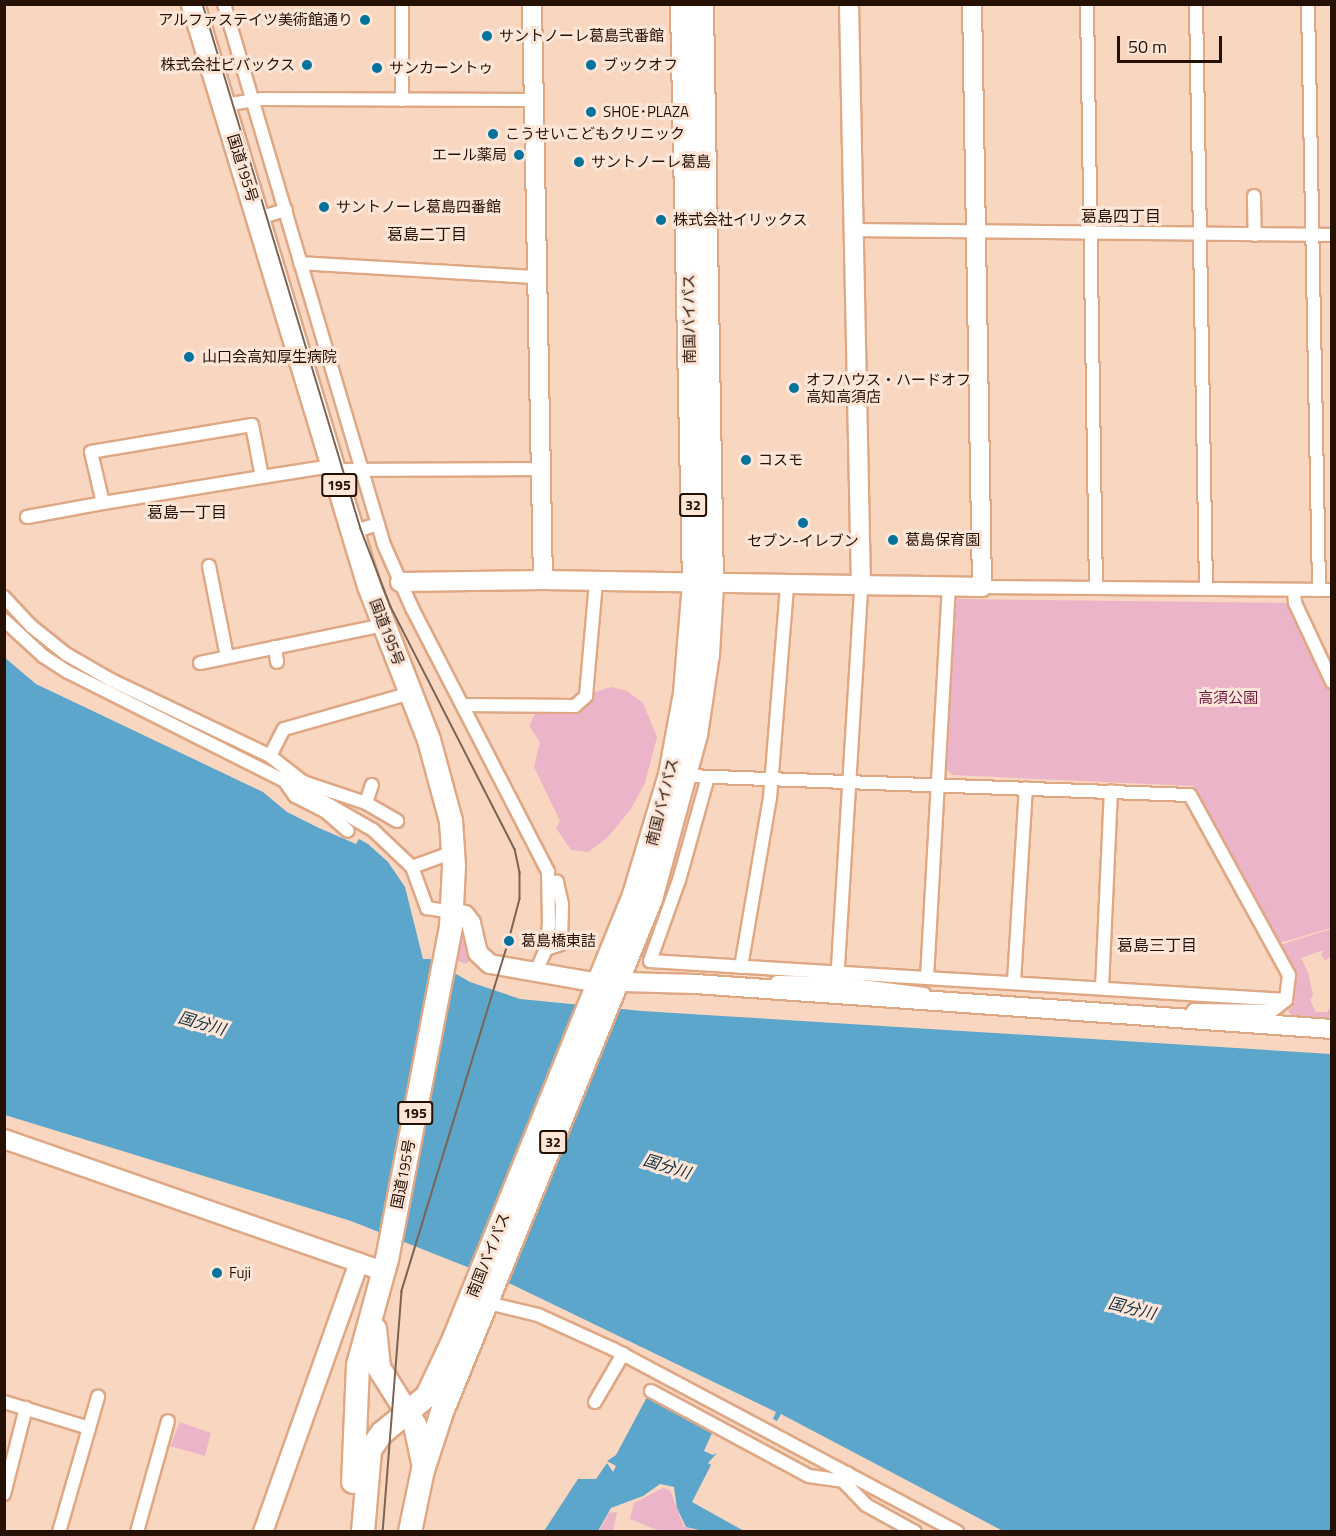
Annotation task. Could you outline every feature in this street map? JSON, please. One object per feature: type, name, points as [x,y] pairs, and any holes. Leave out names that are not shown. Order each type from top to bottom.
[{"type":"highway","name":"国道195号","points":[[193,4],[353,532],[383,625],[411,693],[447,798],[454,866],[453,912],[386,1265],[375,1351],[383,1376],[408,1412],[422,1446],[423,1470]]},
{"type":"highway","name":"南国バイパス","points":[[410,1532],[423,1470],[442,1412],[485,1295],[607,985],[670,775],[685,693],[703,585],[682,4]]},
{"type":"highway","name":"南国バイパス","points":[[607,985],[651,899],[698,776],[703,695],[702,4]]},
{"type":"highway","name":"国道195号","points":[[352,1532],[357,1373],[386,1265]]},
{"type":"highway","name":"南国バイパス","points":[[363,1532],[370,1450],[382,1433],[408,1412],[433,1386],[485,1295]]},
{"type":"street","points":[[224,4],[378,524],[400,582],[540,853],[549,882],[546,949],[536,974]]},
{"type":"street","points":[[402,4],[402,100]]},
{"type":"street","points":[[532,4],[543,470],[543,580]]},
{"type":"street","points":[[837,978],[861,585],[849,4]]},
{"type":"street","points":[[972,4],[978,231],[982,587]]},
{"type":"street","points":[[1087,4],[1096,588]]},
{"type":"street","points":[[1196,4],[1206,589]]},
{"type":"street","points":[[400,582],[543,580],[703,585],[1325,590],[1312,236],[1308,4]]},
{"type":"street","points":[[224,105],[252,99],[533,100]]},
{"type":"street","points":[[1254,195],[1255,235]]},
{"type":"street","points":[[259,218],[286,210]]},
{"type":"street","points":[[854,230],[1332,235]]},
{"type":"street","points":[[300,263],[537,277]]},
{"type":"street","points":[[103,503],[91,452],[252,425],[262,477]]},
{"type":"street","points":[[27,517],[262,477],[334,468],[543,470]]},
{"type":"street","points":[[353,532],[378,524]]},
{"type":"street","points":[[209,566],[227,657]]},
{"type":"street","points":[[463,705],[575,706],[586,696],[596,582]]},
{"type":"street","points":[[741,967],[771,779],[787,585]]},
{"type":"street","points":[[927,978],[950,587]]},
{"type":"street","points":[[1294,591],[1295,603],[1332,682]]},
{"type":"street","points":[[4,597],[31,626],[66,654],[111,680],[270,756],[302,785],[373,830],[412,867],[427,908],[465,915],[471,923],[478,953],[484,961],[536,974],[607,985],[762,989],[1332,1029]]},
{"type":"street","points":[[4,620],[43,656],[68,672],[285,782],[366,802],[397,821]]},
{"type":"street","points":[[200,663],[383,625]]},
{"type":"street","points":[[275,647],[278,662]]},
{"type":"street","points":[[270,756],[287,727],[411,693]]},
{"type":"street","points":[[951,1002],[909,990],[837,978],[741,967],[650,961],[679,880],[698,776],[938,783],[1190,795],[1289,975],[1286,1000],[1272,1011],[1194,1010],[1187,1020]]},
{"type":"street","points":[[285,782],[295,796],[325,811],[348,831]]},
{"type":"street","points":[[366,802],[372,785]]},
{"type":"street","points":[[1014,982],[1026,788]]},
{"type":"street","points":[[1102,988],[1111,791]]},
{"type":"street","points":[[412,867],[445,855]]},
{"type":"street","points":[[762,989],[770,981],[927,978],[1286,1000]]},
{"type":"street","points":[[4,1139],[359,1263],[386,1265]]},
{"type":"street","points":[[263,1532],[359,1263]]},
{"type":"street","points":[[485,1295],[538,1315],[623,1354],[846,1477],[957,1532]]},
{"type":"street","points":[[595,1402],[623,1354]]},
{"type":"street","points":[[651,1391],[809,1476],[846,1477]]},
{"type":"street","points":[[59,1532],[99,1397]]},
{"type":"street","points":[[4,1402],[89,1428]]},
{"type":"street","points":[[4,1494],[26,1408]]},
{"type":"street","points":[[137,1532],[168,1421]]},
{"type":"street","points":[[846,1477],[866,1505],[915,1532]]},
{"type":"green space","name":"高須公園","points":[[956,599],[1291,603],[1331,693],[1331,928],[1279,943],[1194,786],[953,775],[946,769]]},
{"type":"green space","points":[[611,687],[627,691],[643,703],[657,737],[645,783],[631,809],[607,838],[588,852],[571,850],[556,828],[560,821],[534,767],[540,742],[529,726],[535,714],[574,712],[592,693]]},
{"type":"green space","points":[[1331,929],[1331,955],[1326,961],[1321,955],[1324,950],[1301,958],[1308,972],[1313,995],[1310,1000],[1316,1012],[1327,1012],[1331,1007],[1331,1022],[1295,1020],[1288,1011],[1292,1007],[1294,972],[1280,945]]},
{"type":"green space","points":[[465,932],[472,958],[466,964],[456,960],[461,935]]},
{"type":"green space","points":[[180,1422],[211,1433],[205,1456],[170,1446]]},
{"type":"green space","points":[[663,1488],[670,1490],[684,1527],[698,1531],[660,1531],[630,1519],[634,1503]]},
{"type":"green space","points":[[617,1512],[613,1531],[599,1531],[609,1513]]},
{"type":"water","name":"国分川","points":[[4,657],[36,684],[263,792],[287,812],[319,828],[356,844],[359,839],[368,844],[388,862],[405,887],[423,959],[430,959],[470,982],[520,999],[642,1011],[1331,1054],[1331,1531],[1003,1531],[781,1414],[777,1421],[773,1419],[776,1412],[513,1285],[351,1221],[5,1115]]},
{"type":"water","points":[[647,1397],[712,1433],[704,1451],[713,1455],[717,1453],[708,1463],[711,1465],[692,1502],[744,1531],[703,1531],[686,1527],[677,1508],[674,1487],[660,1484],[643,1496],[611,1508],[598,1531],[544,1531],[578,1479],[596,1479],[607,1463],[613,1472],[616,1466],[607,1461],[616,1455]]},
{"type":"tram line","points":[[203,4],[361,529],[391,607],[515,849],[520,872],[520,899],[509,941],[402,1292],[383,1532]]},
{"type":"place","name":"アルファステイツ美術館通り","points":[[365,20]]},
{"type":"place","name":"サントノーレ葛島弐番館","points":[[487,36]]},
{"type":"place","name":"株式会社ビバックス","points":[[307,65]]},
{"type":"place","name":"ブックオフ","points":[[591,65]]},
{"type":"place","name":"サンカーントゥ","points":[[377,68]]},
{"type":"place","name":"SHOE･PLAZA","points":[[591,112]]},
{"type":"place","name":"こうせいこどもクリニック","points":[[493,134]]},
{"type":"place","name":"エール薬局","points":[[519,155]]},
{"type":"place","name":"サントノーレ葛島","points":[[579,162]]},
{"type":"place","name":"サントノーレ葛島四番館","points":[[324,207]]},
{"type":"place","name":"株式会社イリックス","points":[[661,220]]},
{"type":"place","name":"山口会高知厚生病院","points":[[189,357]]},
{"type":"place","name":"オフハウス・ハードオフ 高知高須店","points":[[794,388]]},
{"type":"place","name":"コスモ","points":[[746,460]]},
{"type":"place","name":"セブン-イレブン","points":[[803,523]]},
{"type":"place","name":"葛島保育園","points":[[893,540]]},
{"type":"place","name":"葛島橋東詰","points":[[509,941]]},
{"type":"place","name":"Fuji","points":[[217,1273]]},
{"type":"district","name":"葛島四丁目","points":[[1121,216]]},
{"type":"district","name":"葛島二丁目","points":[[427,234]]},
{"type":"district","name":"葛島一丁目","points":[[187,512]]},
{"type":"district","name":"葛島三丁目","points":[[1157,945]]}]
